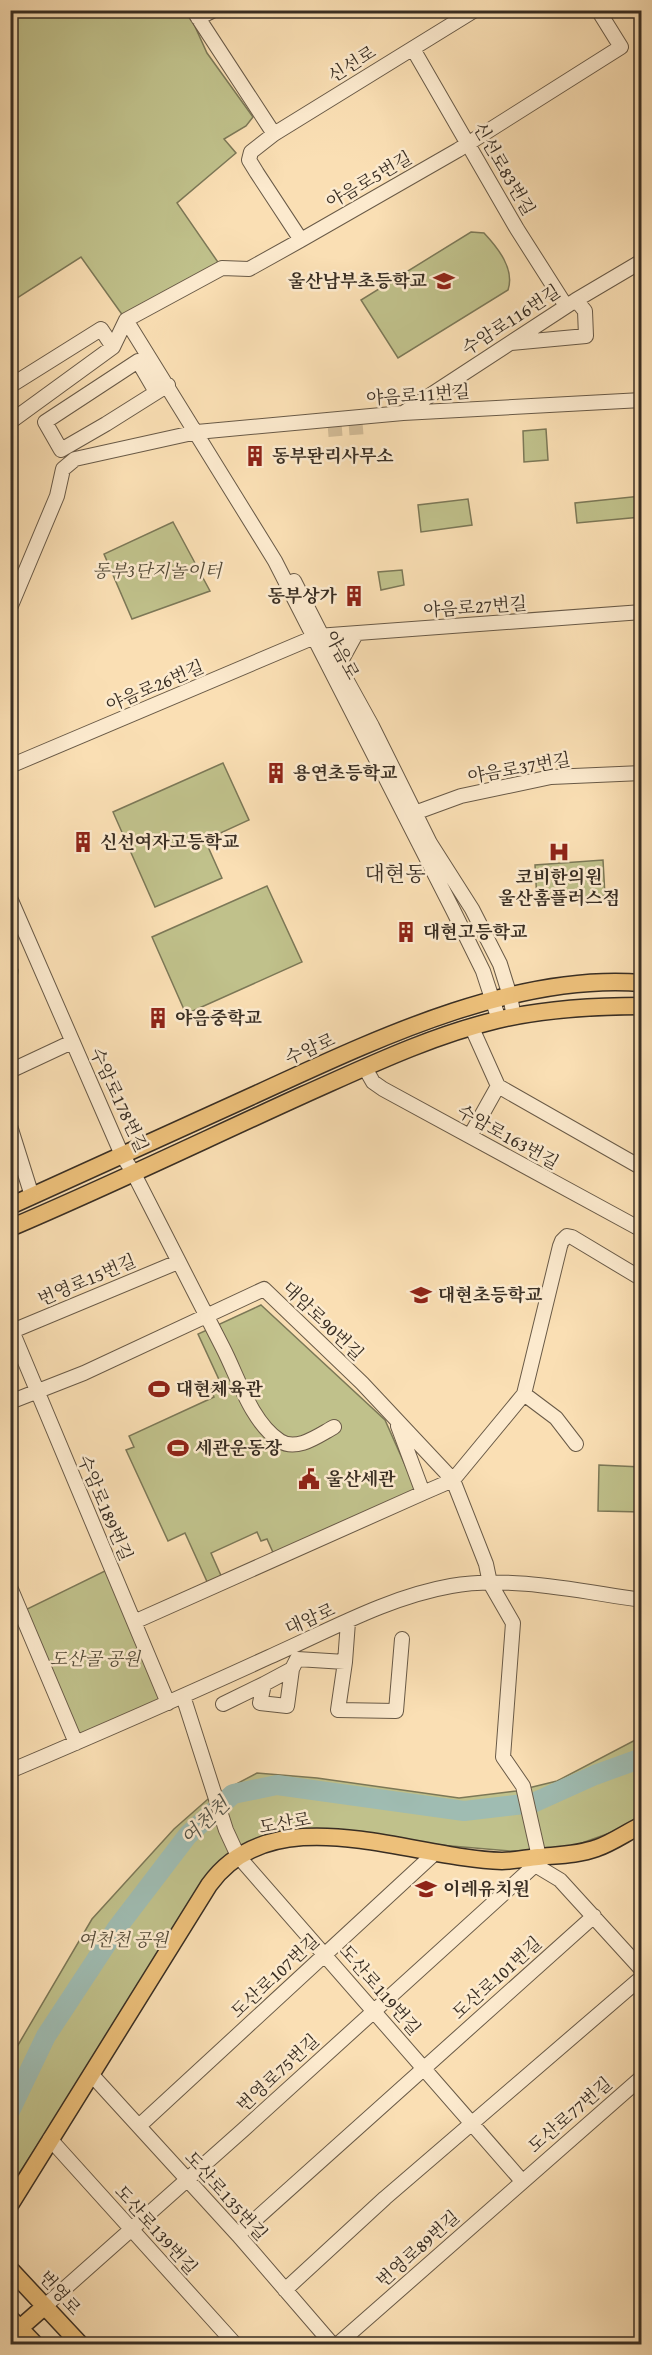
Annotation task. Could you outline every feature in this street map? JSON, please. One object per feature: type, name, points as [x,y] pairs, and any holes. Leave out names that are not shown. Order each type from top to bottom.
[{"type":"main road","name":"수암로","points":[[10,1206],[341,1056],[434,1018],[493,1000],[567,986],[607,982],[642,983]]},
{"type":"main road","points":[[10,1228],[365,1068],[472,1028],[506,1019],[568,1010],[642,1006]]},
{"type":"main road","name":"도산로","points":[[10,2205],[209,1885],[222,1869],[238,1856],[261,1844],[322,1836],[503,1861],[537,1861],[597,1848],[642,1825]]},
{"type":"main road","name":"번영로","points":[[10,2269],[80,2344]]},
{"type":"main road","points":[[35,2344],[15,2323],[45,2306]]},
{"type":"street","points":[[214,10],[196,14],[274,134]]},
{"type":"street","name":"신선로","points":[[301,240],[256,173],[249,160],[250,152],[274,134],[475,10]]},
{"type":"street","name":"야음로5번길","points":[[126,320],[222,268],[249,269],[468,143],[621,47],[598,10]]},
{"type":"street","name":"신선로83번길","points":[[412,49],[535,259],[571,303],[585,310],[586,336],[530,335]]},
{"type":"street","name":"수암로116번길","points":[[403,413],[445,392],[509,343],[530,335],[571,303],[642,261]]},
{"type":"street","points":[[10,422],[113,347],[126,320]]},
{"type":"street","name":"야음로","points":[[126,320],[162,388],[202,432],[284,560],[317,637],[339,665],[372,726],[483,971],[493,1000],[506,1019]]},
{"type":"street","points":[[10,386],[101,329],[113,347]]},
{"type":"street","points":[[138,361],[162,388],[61,450],[45,422],[138,361]]},
{"type":"street","name":"야음로11번길","points":[[10,608],[57,496],[63,469],[75,459],[202,432],[403,413],[642,400]]},
{"type":"street","name":"야음로","points":[[202,432],[317,637],[410,814],[472,909],[500,964],[510,996],[506,1019]]},
{"type":"street","name":"야음로27번길","points":[[317,637],[642,612]]},
{"type":"street","name":"야음로","points":[[339,665],[356,634]]},
{"type":"street","name":"야음로26번길","points":[[10,766],[317,637]]},
{"type":"street","name":"야음로37번길","points":[[410,814],[461,796],[551,777],[642,773]]},
{"type":"street","name":"수암로178번길","points":[[10,898],[122,1155],[133,1172]]},
{"type":"street","points":[[472,1028],[498,1086],[642,1168]]},
{"type":"street","name":"수암로178번길","points":[[10,1071],[72,1042]]},
{"type":"street","name":"수암로163번길","points":[[365,1068],[373,1082],[383,1089],[642,1230]]},
{"type":"street","points":[[470,1136],[498,1086]]},
{"type":"street","points":[[10,1126],[32,1196]]},
{"type":"street","points":[[133,1172],[244,1393],[264,1426],[281,1442],[300,1445],[334,1427]]},
{"type":"street","points":[[134,1623],[453,1480],[524,1394],[562,1240],[567,1236],[642,1279]]},
{"type":"street","name":"번영로15번길","points":[[11,1330],[178,1262]]},
{"type":"street","name":"대암로90번길","points":[[10,1402],[84,1373],[264,1289],[362,1383],[453,1480],[486,1564],[490,1583],[513,1623],[503,1758],[523,1786],[537,1861]]},
{"type":"street","name":"수암로189번길","points":[[11,1330],[168,1703]]},
{"type":"street","points":[[524,1394],[556,1418],[576,1444]]},
{"type":"street","points":[[396,1421],[423,1493]]},
{"type":"street","name":"대암로","points":[[10,1771],[348,1622],[414,1596],[452,1586],[490,1583],[642,1600]]},
{"type":"street","points":[[10,1587],[76,1743]]},
{"type":"street","points":[[348,1622],[338,1710],[396,1711],[402,1640]]},
{"type":"street","points":[[264,1684],[260,1703],[287,1706],[292,1669],[297,1659],[345,1662]]},
{"type":"street","points":[[223,1704],[292,1669]]},
{"type":"street","name":"도산로119번길","points":[[183,1696],[226,1830],[238,1856],[522,2181]]},
{"type":"street","name":"도산로107번길","points":[[139,2126],[436,1852]]},
{"type":"street","points":[[537,1861],[560,1880],[642,1970]]},
{"type":"street","name":"번영로75번길","points":[[45,2306],[537,1861]]},
{"type":"street","name":"도산로101번길","points":[[424,2067],[594,1916]]},
{"type":"street","points":[[285,2290],[359,2221],[642,1977]]},
{"type":"street","points":[[238,2235],[424,2067]]},
{"type":"street","name":"도산로135번길","points":[[91,2073],[238,2235],[332,2344]]},
{"type":"street","name":"도산로77번길","points":[[522,2181],[642,2077]]},
{"type":"street","name":"도산로139번길","points":[[50,2139],[235,2344]]},
{"type":"street","name":"번영로89번길","points":[[338,2344],[522,2181]]},
{"type":"green space","points":[[11,11],[188,11],[207,53],[253,117],[246,126],[224,139],[236,153],[177,203],[222,268],[126,320],[81,257],[11,302]]},
{"type":"green space","points":[[471,232],[484,233],[500,252],[509,274],[508,290],[398,358],[361,300]]},
{"type":"green space","points":[[546,429],[548,460],[524,462],[523,431]]},
{"type":"green space","points":[[641,496],[641,517],[577,523],[575,503]]},
{"type":"green space","points":[[468,499],[472,525],[421,532],[418,505]]},
{"type":"green space","name":"동부3단지놀이터","points":[[173,522],[210,591],[132,619],[104,554]]},
{"type":"green space","points":[[402,570],[404,585],[381,590],[378,572]]},
{"type":"green space","points":[[223,763],[249,820],[205,840],[222,878],[155,907],[113,812]]},
{"type":"green space","points":[[603,860],[605,896],[537,900],[535,865]]},
{"type":"green space","points":[[267,886],[302,962],[186,1014],[152,937]]},
{"type":"green space","points":[[11,956],[18,970],[15,992],[11,991]]},
{"type":"green space","points":[[261,1305],[385,1420],[417,1492],[275,1557],[267,1539],[261,1541],[257,1532],[211,1553],[223,1580],[209,1586],[185,1533],[168,1541],[126,1450],[134,1447],[129,1436],[214,1397],[211,1389],[221,1384],[198,1334]]},
{"type":"green space","points":[[599,1465],[641,1467],[641,1512],[598,1511]]},
{"type":"green space","name":"도산골 공원","points":[[111,1568],[168,1703],[76,1743],[21,1612]]},
{"type":"green space","name":"여천천 공원","points":[[641,1737],[641,1819],[621,1829],[565,1849],[510,1851],[369,1839],[244,1847],[61,2109],[11,2186],[11,2057],[92,1919],[174,1829],[208,1799],[257,1773],[317,1778],[459,1798],[516,1791],[557,1781]]},
{"type":"waterway","name":"여천천","points":[[10,2111],[46,2036],[117,1928],[188,1835],[233,1794],[277,1785],[464,1811],[533,1803],[595,1775],[642,1758]]},
{"type":"tunnel","points":[[328,430],[365,427]]},
{"type":"place","name":"울산남부초등학교","points":[[444,281]]},
{"type":"place","name":"동부돤리사무소","points":[[255,456]]},
{"type":"place","name":"동부상가","points":[[354,596]]},
{"type":"place","name":"용연초등학교","points":[[276,773]]},
{"type":"place","name":"신선여자고등학교","points":[[83,842]]},
{"type":"place","name":"코비한의원 울산홈플러스점","points":[[559,852]]},
{"type":"place","name":"대현고등학교","points":[[406,932]]},
{"type":"place","name":"야음중학교","points":[[158,1018]]},
{"type":"place","name":"대현초등학교","points":[[421,1295]]},
{"type":"place","name":"대현체육관","points":[[159,1389]]},
{"type":"place","name":"세관운동장","points":[[178,1448]]},
{"type":"place","name":"울산세관","points":[[309,1479]]},
{"type":"place","name":"이레유치원","points":[[426,1889]]},
{"type":"district","name":"대현동","points":[[395,874]]}]
